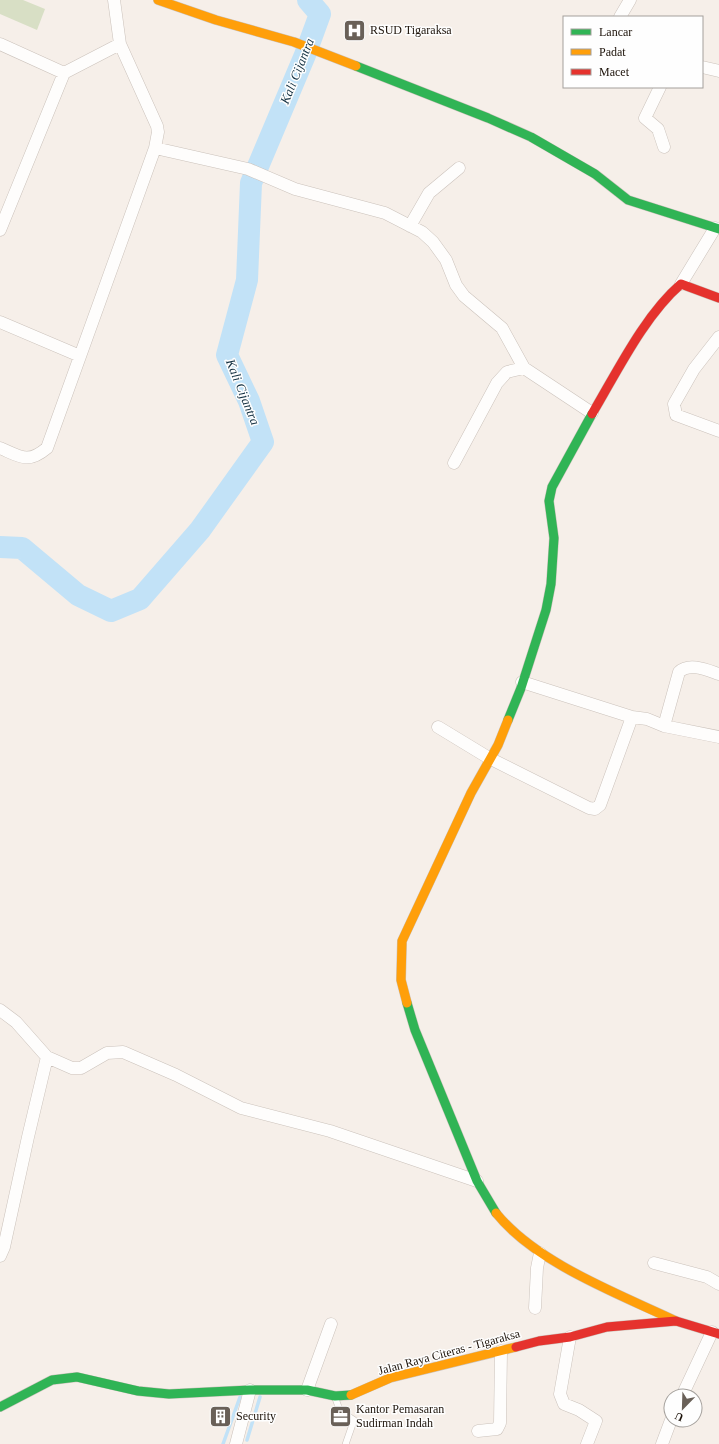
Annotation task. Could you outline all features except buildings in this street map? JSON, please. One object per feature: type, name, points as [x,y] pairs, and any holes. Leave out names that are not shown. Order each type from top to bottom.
[{"type":"street","points":[[0,448],[22,458],[36,458],[47,448],[155,148],[158,132],[157,126],[120,44],[114,0]]},
{"type":"street","points":[[158,0],[216,20],[294,42],[531,137],[596,174],[628,200],[717,229],[681,284],[666,297],[633,345],[592,413],[552,487],[549,501],[554,538],[551,584],[546,610],[522,682],[500,738],[402,941],[401,980],[415,1030],[478,1181],[492,1208],[507,1227],[540,1253],[570,1270],[676,1321]]},
{"type":"street","points":[[621,16],[630,0]]},
{"type":"street","points":[[0,44],[64,73]]},
{"type":"street","points":[[0,230],[64,73],[120,44]]},
{"type":"street","points":[[703,67],[719,72]]},
{"type":"street","points":[[660,88],[645,118],[658,129],[664,147]]},
{"type":"street","points":[[155,148],[248,169],[273,178],[295,189],[385,213],[422,232],[433,242],[446,260],[456,285],[464,296],[502,328],[524,368],[592,413]]},
{"type":"street","points":[[410,226],[429,193],[459,168]]},
{"type":"street","points":[[681,284],[719,298]]},
{"type":"street","points":[[0,322],[80,356]]},
{"type":"street","points":[[719,337],[694,369],[674,404],[676,415],[719,431]]},
{"type":"street","points":[[454,463],[497,383],[506,372],[524,368]]},
{"type":"street","points":[[664,726],[681,669],[688,667],[700,668],[719,674]]},
{"type":"street","points":[[522,682],[632,717],[647,719],[664,726],[719,737]]},
{"type":"street","points":[[438,727],[490,758],[589,808],[595,809],[600,805],[632,717]]},
{"type":"street","points":[[0,1010],[16,1022],[47,1057],[72,1068],[81,1068],[107,1053],[123,1052],[241,1108],[330,1131],[478,1181]]},
{"type":"street","points":[[0,1256],[4,1247],[47,1057]]},
{"type":"street","points":[[535,1308],[536,1268],[540,1253]]},
{"type":"street","points":[[654,1263],[708,1277],[719,1284]]},
{"type":"street","name":"Jalan Raya Citeras - Tigaraksa","points":[[0,1407],[52,1380],[77,1377],[138,1391],[169,1394],[250,1390],[308,1390],[336,1396],[351,1394],[390,1378],[539,1341],[570,1337],[607,1327],[676,1321],[715,1333]]},
{"type":"street","points":[[308,1390],[331,1324]]},
{"type":"street","points":[[686,1388],[715,1333]]},
{"type":"street","points":[[570,1337],[560,1394],[564,1404],[579,1410],[596,1421],[587,1444]]},
{"type":"street","points":[[478,1431],[497,1429],[500,1423],[501,1351]]},
{"type":"street","points":[[236,1444],[250,1390]]},
{"type":"street","points":[[662,1444],[668,1428]]},
{"type":"lane","points":[[336,1396],[338,1408],[354,1420],[346,1443]]},
{"type":"green space","points":[[0,0],[23,0],[45,9],[37,30],[0,14]]},
{"type":"waterway","name":"Kali Cijantra","points":[[0,547],[22,548],[78,595],[111,611],[140,599],[200,530],[263,442],[249,401],[227,355],[247,280],[251,183],[305,55],[320,14],[308,0]]},
{"type":"waterway","points":[[223,1444],[240,1397]]},
{"type":"waterway","points":[[247,1440],[260,1397]]},
{"type":"traffic: fast","points":[[356,66],[488,118],[531,137],[595,174],[628,200],[719,229]]},
{"type":"traffic: fast","points":[[508,720],[521,688],[546,610],[551,584],[554,538],[549,501],[552,487],[592,414]]},
{"type":"traffic: fast","points":[[407,1003],[415,1030],[477,1181],[496,1213]]},
{"type":"traffic: fast","points":[[0,1407],[52,1380],[77,1377],[138,1391],[169,1394],[250,1390],[307,1390],[335,1396],[351,1395]]},
{"type":"traffic: slow","points":[[158,0],[216,20],[294,42],[356,66]]},
{"type":"traffic: slow","points":[[407,1003],[401,980],[402,941],[471,793],[498,745],[508,720]]},
{"type":"traffic: slow","points":[[496,1213],[513,1231],[533,1247],[556,1262],[580,1276],[676,1321]]},
{"type":"traffic: slow","points":[[351,1395],[390,1378],[516,1347]]},
{"type":"traffic: jam","points":[[592,414],[643,328],[655,312],[681,284],[719,298]]},
{"type":"traffic: jam","points":[[516,1347],[539,1341],[570,1337],[607,1327],[676,1321],[719,1334]]},
{"type":"place","name":"RSUD Tigaraksa","points":[[354,30]]},
{"type":"place","name":"Security","points":[[220,1416]]},
{"type":"place","name":"Kantor Pemasaran Sudirman Indah","points":[[341,1416]]}]
